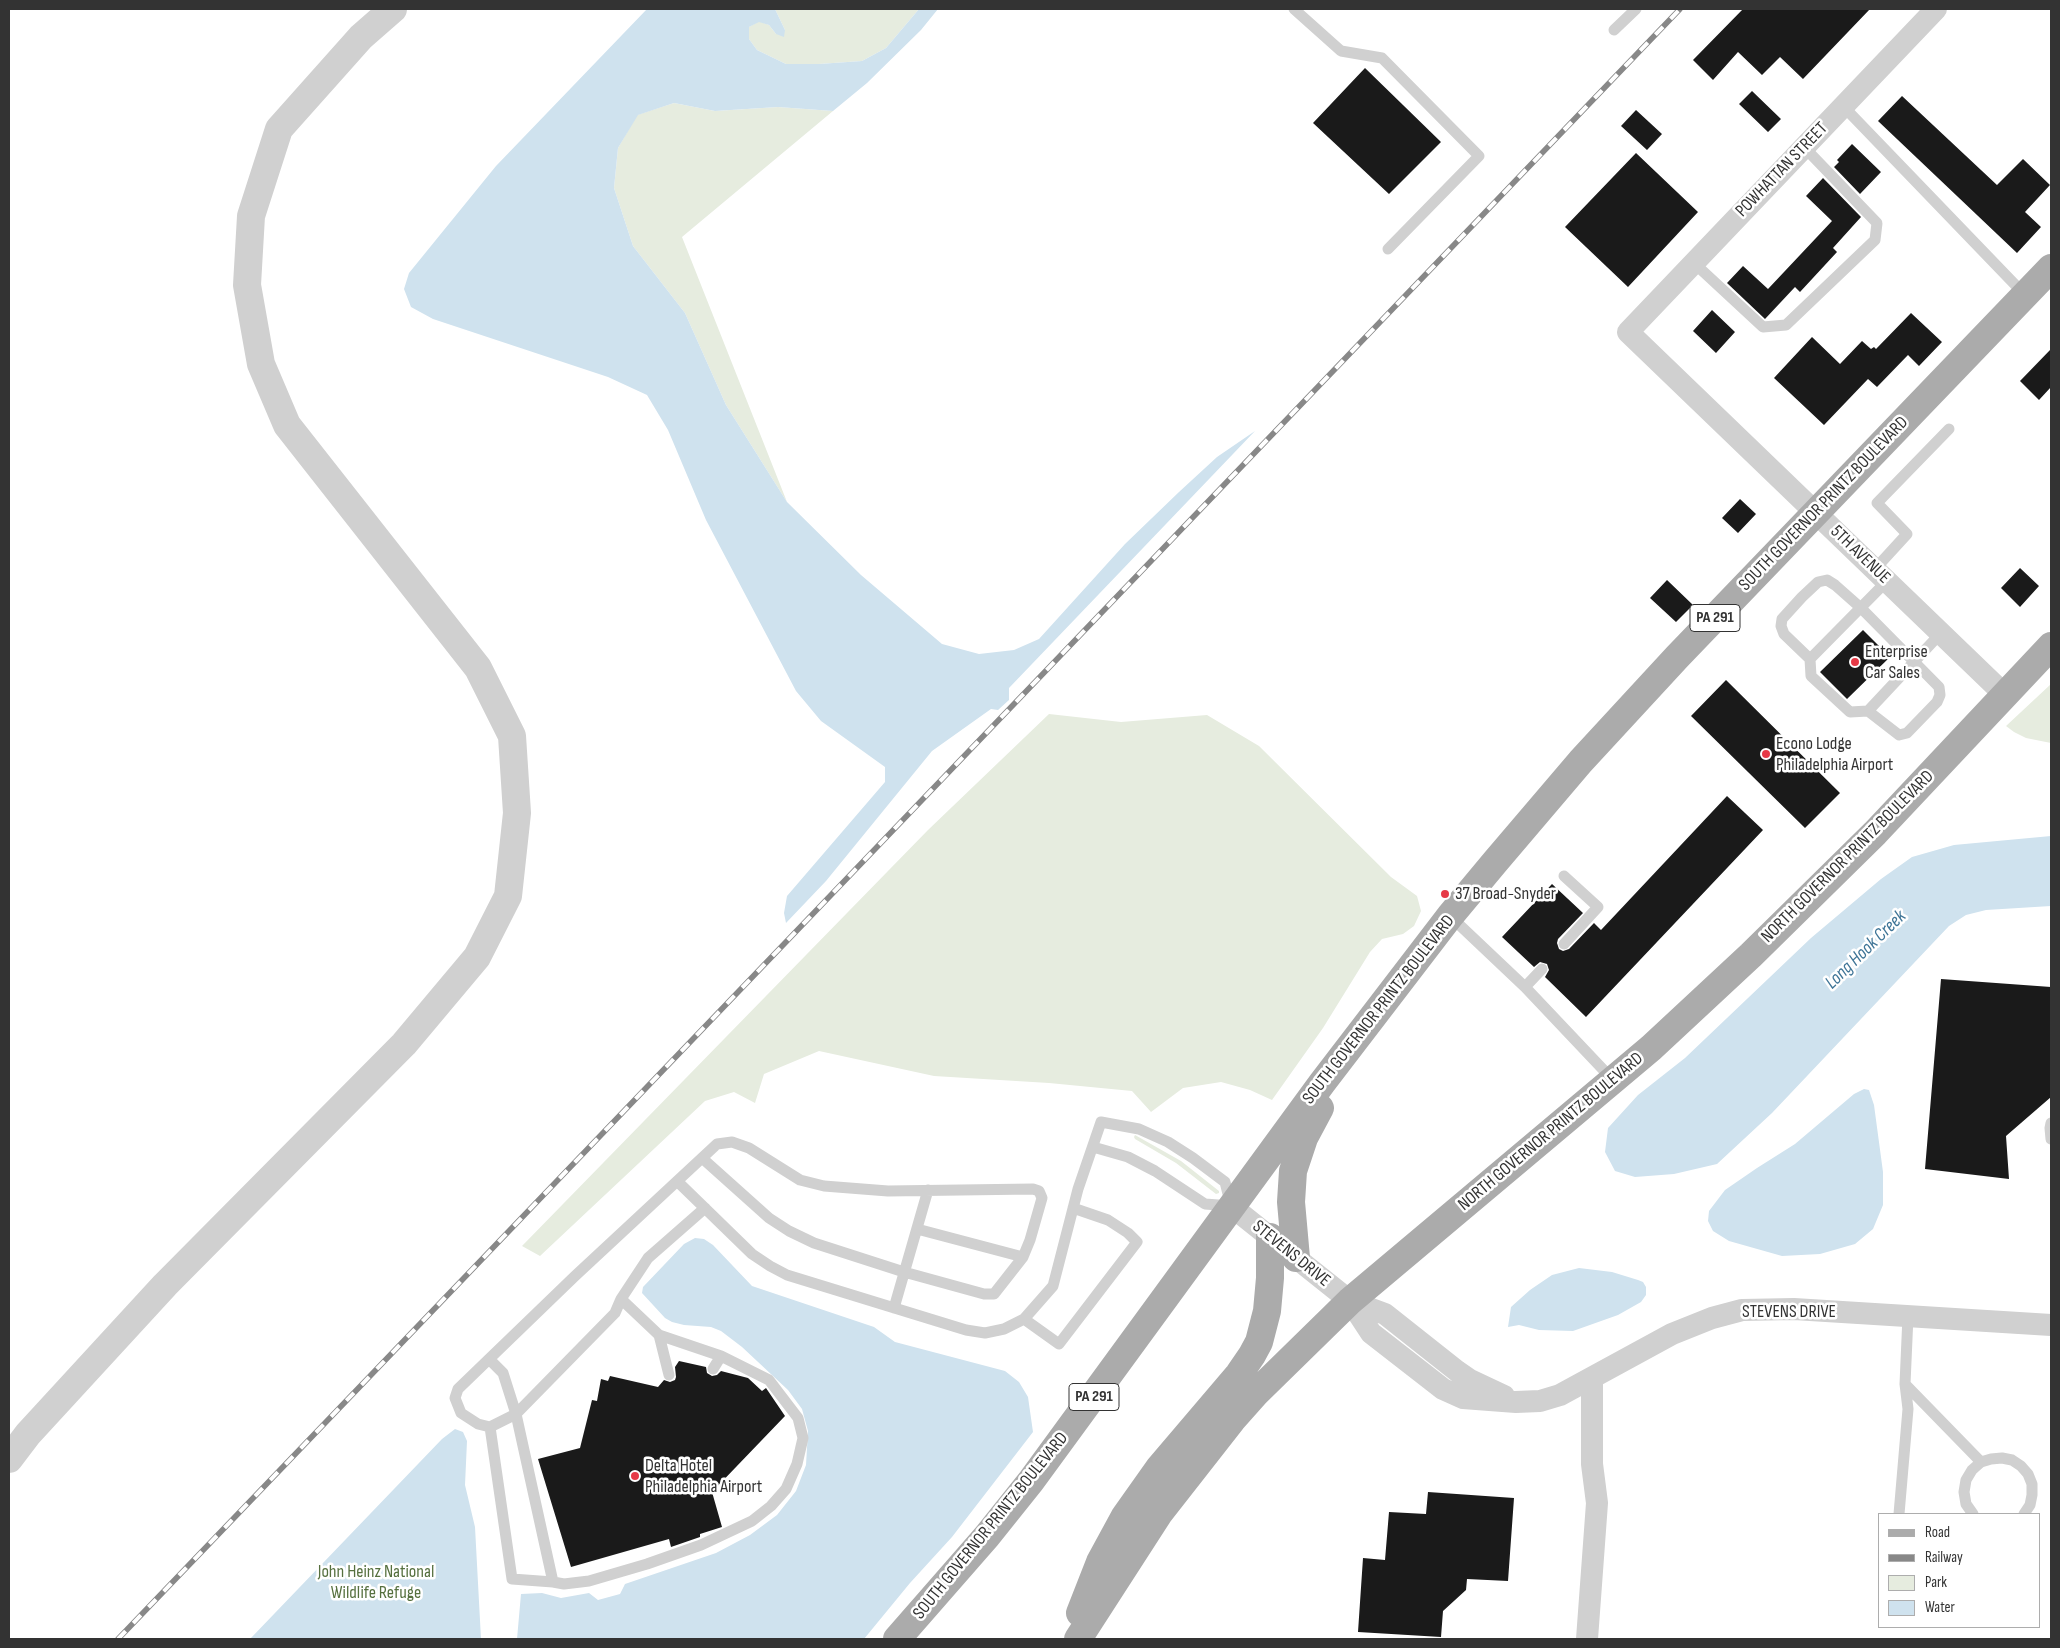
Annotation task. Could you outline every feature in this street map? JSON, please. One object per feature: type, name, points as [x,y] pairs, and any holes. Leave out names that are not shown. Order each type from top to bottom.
[{"type":"main road","name":"SOUTH GOVERNOR PRINTZ BOULEVARD","points":[[897,1639],[987,1536],[1031,1481],[1231,1206],[1450,916],[1594,747],[1677,657],[2051,268]]},
{"type":"main road","name":"NORTH GOVERNOR PRINTZ BOULEVARD","points":[[1078,1639],[1155,1519],[1232,1420],[1256,1393],[1350,1301],[1613,1080],[1698,1005],[1875,833],[2051,646]]},
{"type":"main road","points":[[1296,1258],[1291,1192],[1295,1165],[1304,1138],[1354,1042]]},
{"type":"main road","points":[[1070,1639],[1100,1562],[1125,1516],[1172,1453],[1239,1374],[1255,1349],[1264,1326],[1268,1298],[1270,1236]]},
{"type":"street","points":[[9,1459],[28,1434],[165,1285],[404,1044],[477,957],[508,896],[517,813],[512,736],[478,668],[287,426],[261,364],[247,285],[251,216],[279,129],[362,37],[394,9]]},
{"type":"street","name":"POWHATTAN STREET","points":[[1628,332],[1936,9]]},
{"type":"street","name":"5TH AVENUE","points":[[1628,332],[2005,694]]},
{"type":"street","name":"STEVENS DRIVE","points":[[1231,1206],[1350,1301],[1371,1333],[1452,1394],[1463,1398],[1516,1402],[1549,1399],[1592,1378],[1672,1334],[1712,1318],[1742,1310],[1774,1308],[2051,1325]]},
{"type":"street","points":[[1587,1639],[1598,1503],[1592,1464],[1592,1378]]},
{"type":"lane","points":[[1294,9],[1342,52],[1382,58],[1479,156],[1388,249]]},
{"type":"lane","points":[[1614,30],[1636,9]]},
{"type":"lane","points":[[1843,106],[2025,295]]},
{"type":"lane","points":[[1694,263],[1763,327],[1786,324],[1875,240],[1877,223],[1804,147]]},
{"type":"lane","points":[[1810,659],[1861,608],[1908,534],[1877,503],[1950,429]]},
{"type":"lane","points":[[1827,580],[1861,608],[1939,687],[1940,695],[1937,702],[1913,728],[1899,735],[1868,711],[1850,712],[1811,676],[1810,659],[1784,634],[1781,626],[1782,619],[1802,596],[1818,582],[1827,580]]},
{"type":"lane","points":[[1868,711],[1941,633]]},
{"type":"lane","points":[[1564,876],[1598,907],[1564,944]]},
{"type":"lane","points":[[1450,916],[1525,987],[1613,1080]]},
{"type":"lane","points":[[1525,987],[1542,969]]},
{"type":"lane","points":[[678,1182],[752,1254],[787,1275],[966,1330],[986,1333],[1004,1329],[1024,1319],[1053,1286],[1073,1208],[1101,1122],[1139,1129],[1168,1142],[1193,1158],[1224,1182],[1231,1206],[1205,1204],[1155,1171],[1128,1157],[1093,1147]]},
{"type":"lane","points":[[2051,1124],[2051,1139]]},
{"type":"lane","points":[[702,1158],[769,1218],[789,1231],[814,1243],[904,1272],[984,1294],[994,1294],[1022,1257],[1030,1240],[1042,1198],[1039,1191],[1033,1189],[888,1192],[824,1186],[800,1180],[750,1148],[732,1142],[717,1144],[575,1276],[458,1389],[454,1398],[461,1413],[478,1424],[490,1427],[516,1414],[615,1313],[621,1299],[648,1258],[705,1208]]},
{"type":"lane","points":[[894,1308],[928,1190]]},
{"type":"lane","points":[[1024,1319],[1059,1344],[1137,1242],[1128,1233],[1108,1220],[1073,1208]]},
{"type":"lane","points":[[916,1230],[1022,1257]]},
{"type":"lane","points":[[490,1427],[512,1579],[564,1584],[589,1581],[701,1545],[752,1521],[771,1506],[786,1488],[797,1464],[803,1438],[798,1418],[769,1380],[721,1356],[659,1336],[621,1299]]},
{"type":"lane","points":[[1899,1513],[1908,1409],[1905,1384],[1908,1316]]},
{"type":"lane","points":[[659,1336],[669,1375]]},
{"type":"lane","points":[[712,1369],[721,1356]]},
{"type":"lane","points":[[490,1359],[503,1373],[516,1414],[553,1582]]},
{"type":"lane","points":[[1905,1384],[1981,1462]]},
{"type":"lane","points":[[1972,1513],[1966,1504],[1964,1492],[1966,1480],[1972,1470],[1981,1462],[1991,1458],[2012,1460],[2028,1474],[2032,1484],[2032,1495],[2030,1505],[2025,1513]]},
{"type":"green space","points":[[775,9],[919,9],[886,48],[862,61],[786,64],[757,50],[749,39],[749,27],[759,21],[769,25],[776,34],[785,30]]},
{"type":"green space","points":[[674,103],[715,111],[778,107],[833,111],[682,237],[787,502],[726,405],[685,313],[633,246],[614,188],[618,148],[637,115]]},
{"type":"green space","points":[[2051,684],[2051,743],[2026,738],[2006,726]]},
{"type":"green space","points":[[1049,714],[1121,722],[1207,715],[1259,746],[1391,877],[1417,896],[1421,911],[1414,926],[1403,934],[1382,939],[1370,952],[1323,1028],[1272,1100],[1250,1090],[1221,1082],[1183,1088],[1151,1112],[1132,1091],[1049,1083],[934,1076],[819,1051],[764,1074],[755,1103],[734,1092],[705,1101],[540,1256],[522,1246],[928,830]]},
{"type":"green space","points":[[1135,1135],[1181,1161],[1219,1191],[1219,1193],[1216,1194],[1176,1163],[1135,1139]]},
{"type":"water","points":[[647,9],[775,9],[785,30],[784,37],[776,34],[769,25],[759,22],[749,27],[749,39],[757,50],[786,64],[819,64],[862,61],[886,48],[919,9],[938,9],[921,30],[867,83],[833,111],[778,107],[715,111],[674,103],[638,115],[618,148],[614,188],[633,246],[685,313],[726,405],[787,502],[861,575],[942,644],[979,654],[1014,650],[1039,639],[1125,544],[1179,492],[1217,457],[1255,431],[1009,688],[1009,700],[998,710],[991,709],[932,751],[826,881],[786,923],[784,913],[787,896],[885,782],[885,767],[821,721],[796,691],[706,520],[668,430],[647,395],[608,377],[433,319],[411,307],[404,289],[409,273],[496,166]]},
{"type":"water","name":"Long Hook Creek","points":[[2051,836],[2051,906],[1986,910],[1966,915],[1949,926],[1772,1113],[1717,1164],[1674,1174],[1635,1177],[1615,1171],[1605,1152],[1608,1128],[1638,1095],[1685,1058],[1811,938],[1881,879],[1912,857],[1954,845]]},
{"type":"water","points":[[1864,1089],[1869,1090],[1874,1105],[1883,1172],[1883,1205],[1873,1229],[1855,1244],[1820,1254],[1782,1256],[1729,1241],[1713,1231],[1708,1221],[1709,1211],[1725,1190],[1795,1144],[1854,1094]]},
{"type":"water","points":[[695,1238],[704,1239],[713,1245],[752,1286],[874,1327],[895,1342],[1005,1371],[1019,1382],[1028,1397],[1033,1432],[952,1537],[910,1583],[864,1639],[517,1639],[521,1594],[542,1593],[561,1598],[589,1593],[598,1600],[620,1594],[625,1584],[716,1553],[750,1535],[777,1515],[796,1491],[806,1465],[808,1431],[802,1409],[788,1390],[742,1347],[721,1331],[711,1327],[672,1322],[665,1318],[642,1293],[643,1287],[684,1244]]},
{"type":"water","points":[[1579,1268],[1612,1272],[1643,1282],[1646,1287],[1646,1295],[1641,1302],[1618,1315],[1573,1331],[1539,1330],[1519,1325],[1508,1327],[1511,1307],[1530,1290],[1552,1275]]},
{"type":"water","name":"John Heinz National Wildlife Refuge","points":[[455,1429],[463,1432],[467,1441],[465,1485],[475,1527],[481,1639],[250,1639],[442,1439]]},
{"type":"building","points":[[1743,9],[1870,9],[1803,79],[1780,57],[1762,75],[1738,52],[1713,80],[1693,60]]},
{"type":"building","points":[[1365,68],[1441,142],[1389,194],[1313,123]]},
{"type":"building","points":[[1752,91],[1781,119],[1768,132],[1739,104]]},
{"type":"building","points":[[1902,96],[1997,185],[2023,159],[2050,185],[2025,212],[2041,227],[2017,253],[1878,121]]},
{"type":"building","points":[[1636,110],[1662,134],[1647,150],[1621,126]]},
{"type":"building","points":[[1852,144],[1881,172],[1860,194],[1834,167],[1839,162],[1837,160]]},
{"type":"building","points":[[1636,153],[1698,212],[1628,287],[1565,227]]},
{"type":"building","points":[[1823,178],[1861,217],[1833,248],[1837,252],[1800,292],[1795,287],[1765,319],[1727,283],[1743,266],[1768,289],[1832,221],[1806,196]]},
{"type":"building","points":[[1712,310],[1735,332],[1716,353],[1693,331]]},
{"type":"building","points":[[1911,313],[1942,342],[1919,366],[1908,355],[1877,387],[1868,379],[1824,425],[1774,378],[1812,337],[1840,364],[1862,341],[1871,349],[1874,347],[1876,349]]},
{"type":"building","points":[[2051,349],[2051,387],[2039,400],[2020,381]]},
{"type":"building","points":[[1740,499],[1756,514],[1738,533],[1722,518]]},
{"type":"building","points":[[2020,568],[2039,586],[2020,607],[2001,588]]},
{"type":"building","points":[[1667,580],[1693,605],[1676,622],[1650,598]]},
{"type":"building","points":[[1863,630],[1890,657],[1847,699],[1820,672]]},
{"type":"building","name":"Econo Lodge Philadelphia Airport","points":[[1726,680],[1840,793],[1805,828],[1691,716]]},
{"type":"building","points":[[1727,796],[1763,830],[1586,1017],[1545,977],[1549,970],[1547,964],[1540,962],[1534,967],[1502,937],[1552,884],[1583,913],[1558,939],[1559,949],[1563,951],[1569,949],[1594,923],[1601,930]]},
{"type":"building","points":[[1941,979],[2051,987],[2051,1097],[2006,1136],[2009,1179],[1925,1169]]},
{"type":"building","name":"Delta Hotel Philadelphia Airport","points":[[679,1361],[706,1367],[707,1373],[712,1376],[717,1375],[721,1371],[748,1378],[762,1391],[766,1388],[785,1416],[712,1492],[722,1527],[700,1534],[700,1537],[671,1547],[669,1539],[571,1567],[538,1459],[580,1448],[592,1400],[597,1401],[601,1379],[608,1381],[610,1376],[658,1387],[664,1380],[670,1382],[675,1380],[675,1367]]},
{"type":"building","points":[[1428,1492],[1514,1498],[1508,1581],[1467,1579],[1466,1590],[1443,1611],[1441,1637],[1358,1632],[1363,1558],[1385,1560],[1389,1512],[1426,1514]]},
{"type":"railway","points":[[118,1639],[1680,9]]},
{"type":"place","name":"Enterprise Car Sales","points":[[1855,662]]},
{"type":"place","name":"Econo Lodge Philadelphia Airport","points":[[1766,754]]},
{"type":"place","name":"37 Broad-Snyder","points":[[1445,894]]},
{"type":"place","name":"Delta Hotel Philadelphia Airport","points":[[635,1476]]}]
